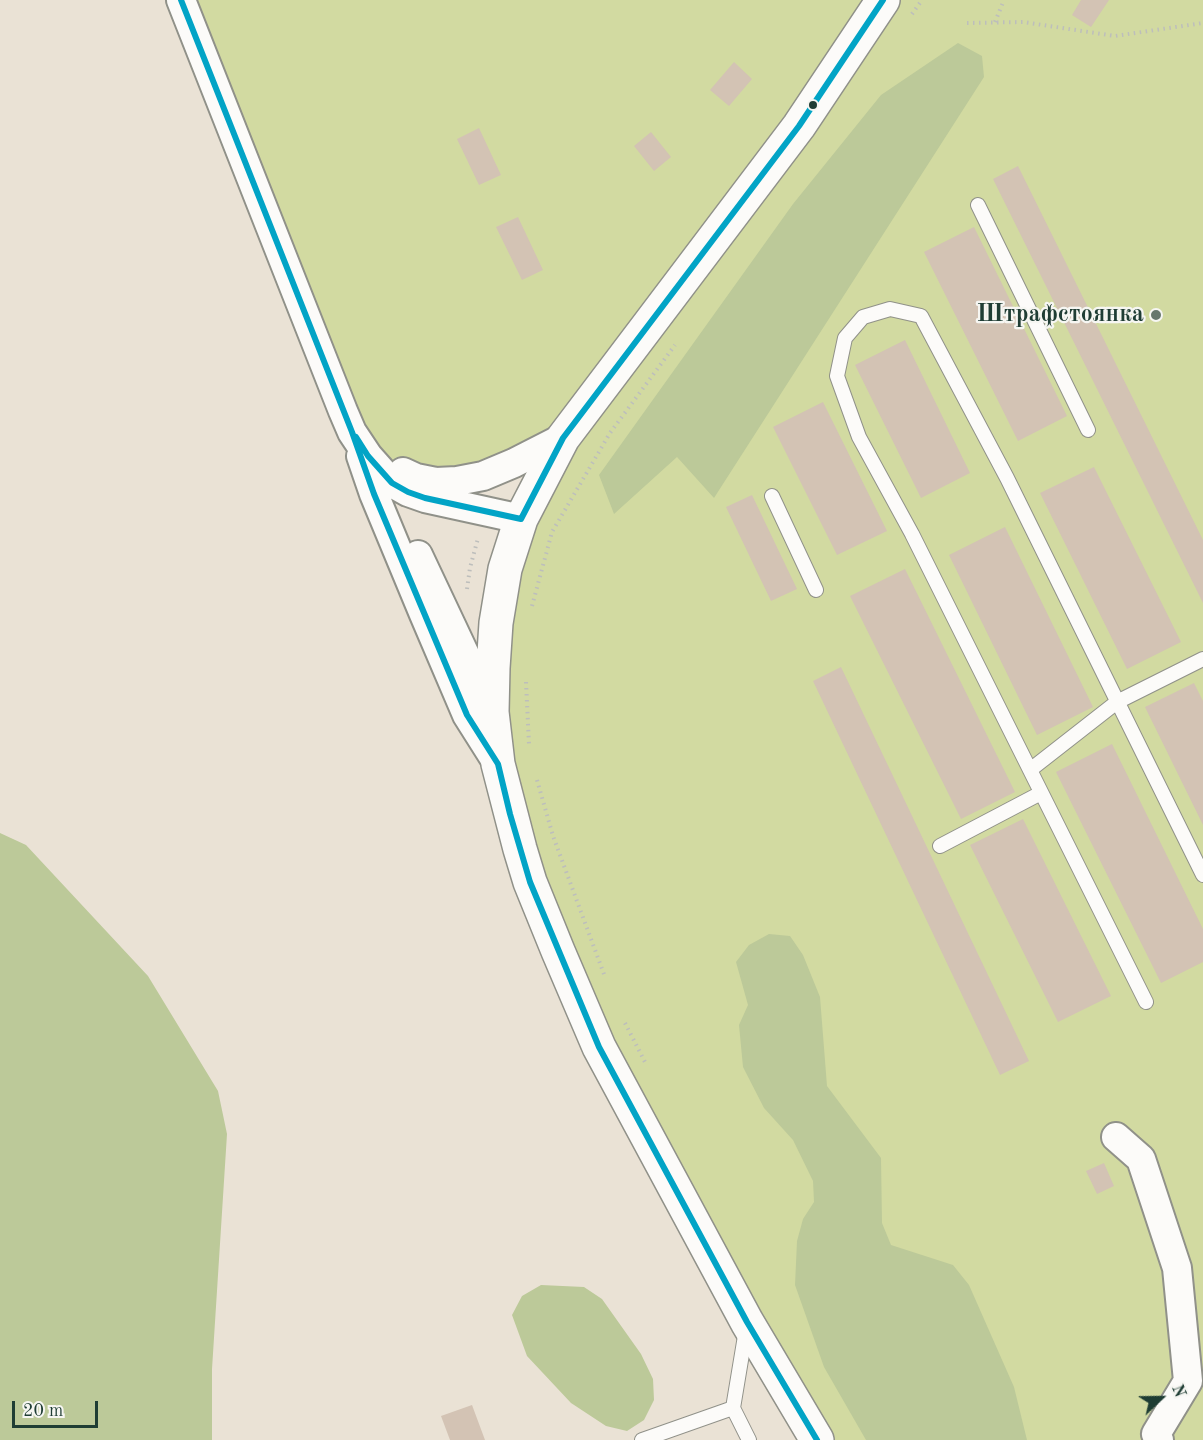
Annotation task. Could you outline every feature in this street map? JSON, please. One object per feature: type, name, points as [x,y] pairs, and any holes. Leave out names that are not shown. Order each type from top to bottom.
[{"type":"street","points":[[181,0],[383,516],[467,715],[498,764]]},
{"type":"street","points":[[818,1440],[747,1322],[599,1047],[558,951],[531,882],[510,814],[498,764],[492,712],[496,623],[505,569],[521,519],[563,438],[799,126],[897,8]]},
{"type":"street","points":[[352,432],[396,468],[416,478],[436,482],[483,476],[563,438]]},
{"type":"street","points":[[352,432],[368,456],[392,483],[408,492],[424,498],[521,519]]},
{"type":"street","points":[[352,432],[411,540],[492,712]]},
{"type":"street","points":[[1116,1137],[1141,1159],[1177,1268],[1188,1381],[1156,1434],[1159,1440]]},
{"type":"lane","points":[[978,205],[1088,430]]},
{"type":"lane","points":[[1146,1002],[912,534],[859,437],[837,376],[845,338],[864,317],[890,309],[921,316],[1007,478],[1203,875]]},
{"type":"lane","points":[[772,496],[816,590]]},
{"type":"lane","points":[[1030,770],[1117,702],[1203,659]]},
{"type":"lane","points":[[940,846],[1041,793]]},
{"type":"lane","points":[[747,1322],[734,1408],[749,1440]]},
{"type":"lane","points":[[642,1440],[734,1408]]},
{"type":"path","points":[[897,8],[922,0]]},
{"type":"path","points":[[995,22],[1004,0]]},
{"type":"path","points":[[967,23],[1023,22],[1115,36],[1203,23]]},
{"type":"path","points":[[531,613],[552,532],[610,433],[678,341]]},
{"type":"path","points":[[467,590],[470,568],[488,512]]},
{"type":"path","points":[[526,680],[529,747]]},
{"type":"path","points":[[537,780],[553,836],[606,978]]},
{"type":"path","points":[[623,1019],[650,1072]]},
{"type":"green space","points":[[181,0],[1203,0],[1203,1440],[819,1440],[589,1023],[498,764],[493,668],[544,473],[514,463],[402,471],[352,432]]},
{"type":"green space","points":[[958,43],[982,56],[984,77],[714,498],[677,457],[614,514],[599,475],[793,204],[881,95]]},
{"type":"green space","points":[[0,833],[26,845],[148,976],[218,1091],[227,1134],[212,1369],[212,1440],[0,1440]]},
{"type":"green space","points":[[769,934],[790,936],[803,955],[820,997],[827,1086],[881,1158],[882,1223],[891,1245],[953,1265],[969,1285],[1014,1387],[1027,1440],[866,1440],[824,1367],[795,1285],[797,1241],[803,1219],[814,1202],[813,1181],[793,1140],[764,1108],[743,1067],[739,1025],[748,1005],[736,962],[749,945]]},
{"type":"green space","points":[[541,1285],[584,1287],[602,1299],[641,1354],[653,1379],[654,1400],[644,1420],[627,1431],[606,1426],[571,1403],[527,1356],[512,1315],[522,1296]]},
{"type":"building","points":[[1081,0],[1109,0],[1091,27],[1072,15]]},
{"type":"building","points":[[734,62],[752,79],[729,106],[710,90]]},
{"type":"building","points":[[479,128],[501,175],[479,185],[457,139]]},
{"type":"building","points":[[651,132],[671,157],[654,171],[634,146]]},
{"type":"building","points":[[1018,166],[1203,540],[1203,603],[993,179]]},
{"type":"building","points":[[518,217],[543,270],[522,280],[496,227]]},
{"type":"building","points":[[974,227],[1067,416],[1018,441],[924,252]]},
{"type":"building","points":[[905,340],[970,473],[921,498],[855,365]]},
{"type":"building","points":[[823,402],[887,531],[837,555],[773,427]]},
{"type":"building","points":[[1094,467],[1181,642],[1127,669],[1040,493]]},
{"type":"building","points":[[752,495],[797,589],[771,601],[726,507]]},
{"type":"building","points":[[1005,527],[1093,707],[1037,735],[949,555]]},
{"type":"building","points":[[905,569],[1015,792],[961,819],[850,596]]},
{"type":"building","points":[[841,667],[1029,1061],[1000,1075],[813,681]]},
{"type":"building","points":[[1194,683],[1203,701],[1203,825],[1145,707]]},
{"type":"building","points":[[1112,744],[1203,929],[1203,962],[1161,983],[1056,772]]},
{"type":"building","points":[[1023,819],[1111,996],[1058,1022],[970,845]]},
{"type":"building","points":[[1104,1163],[1114,1186],[1097,1194],[1086,1171]]},
{"type":"building","points":[[472,1405],[485,1440],[450,1440],[441,1416]]},
{"type":"transit line","points":[[181,0],[352,432],[374,494],[467,715],[498,764],[530,882],[599,1047],[747,1322],[817,1440]]},
{"type":"transit line","points":[[356,437],[368,456],[392,483],[408,492],[425,498],[521,519],[563,438],[799,126],[883,0]]},
{"type":"place","name":"Штрафстоянка","points":[[1156,315]]}]
